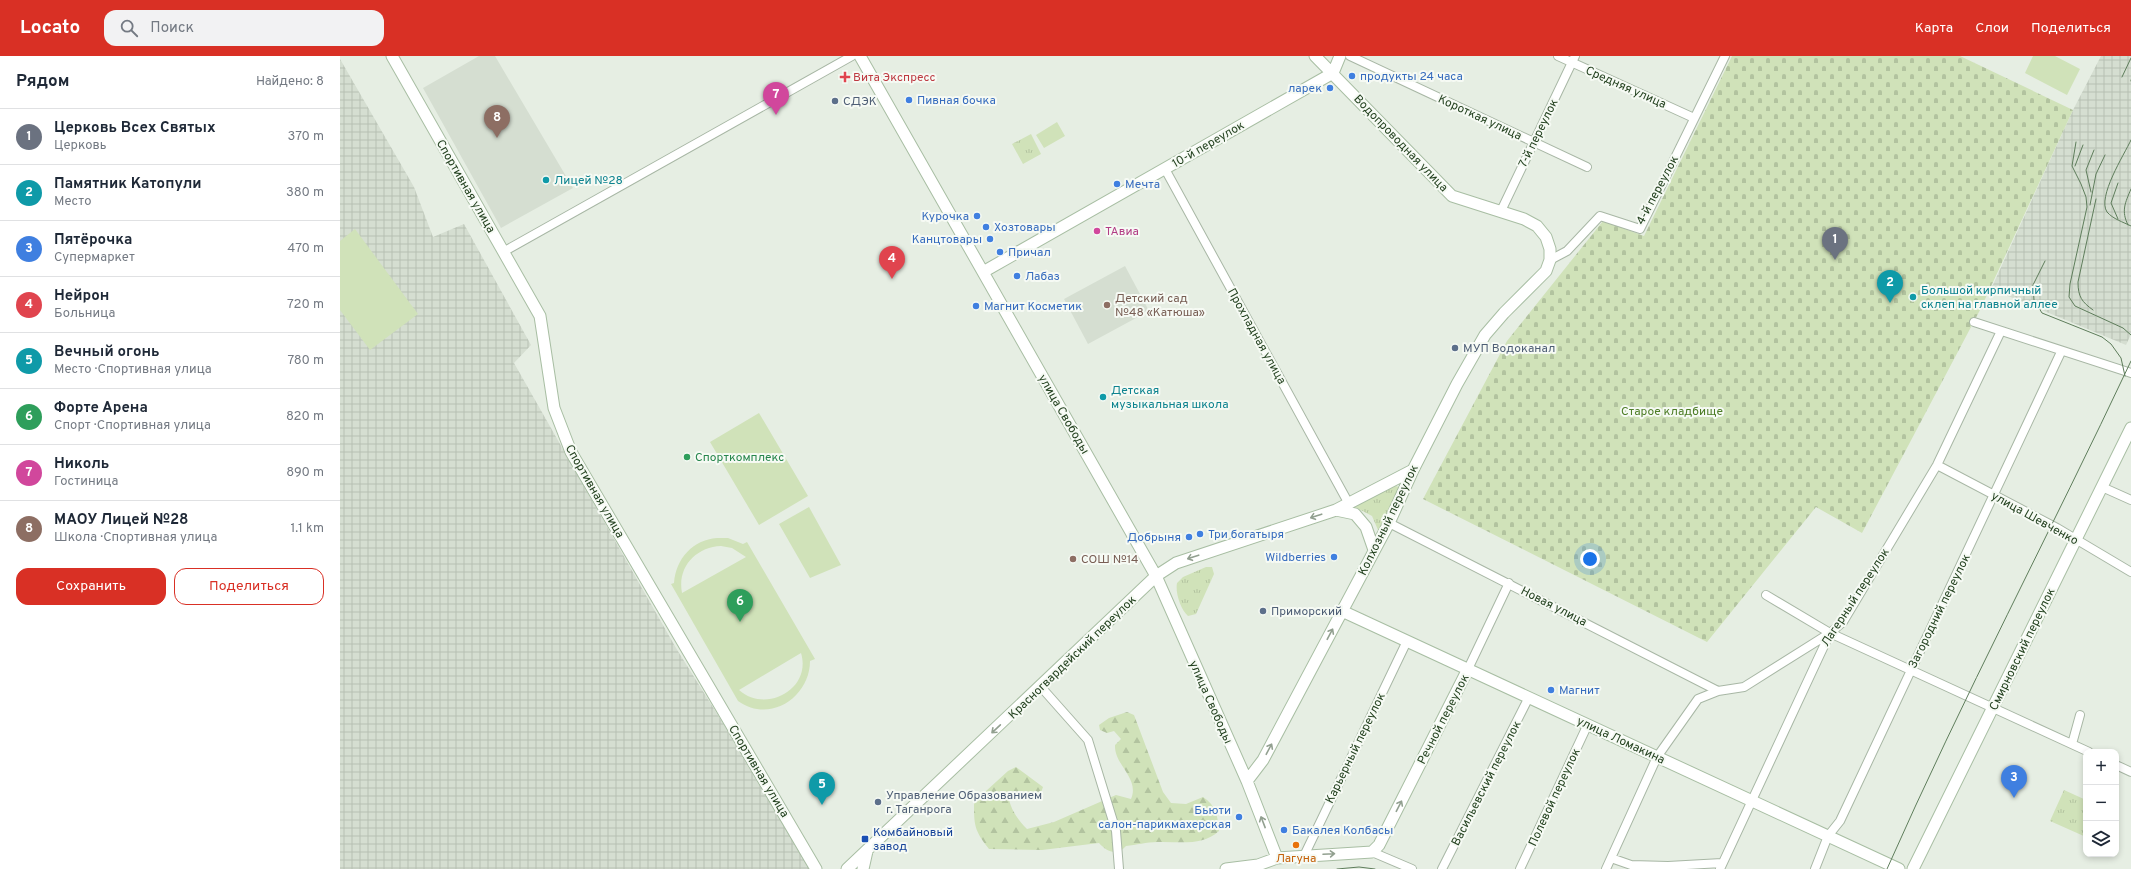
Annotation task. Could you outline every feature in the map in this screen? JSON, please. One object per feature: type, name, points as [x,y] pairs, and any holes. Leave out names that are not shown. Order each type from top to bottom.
[{"type":"main road","name":"Спортивная улица","points":[[392,56],[540,316],[554,408],[571,452],[816,869]]},
{"type":"main road","name":"улица Свободы","points":[[860,56],[1156,576],[1247,781],[1277,858]]},
{"type":"main road","name":"Водопроводная улица","points":[[1315,56],[1452,196],[1501,211]]},
{"type":"main road","points":[[1333,73],[1340,56]]},
{"type":"main road","name":"10-й переулок","points":[[983,272],[1333,73]]},
{"type":"main road","points":[[1501,211],[1537,226],[1546,237],[1550,249],[1550,260]]},
{"type":"main road","name":"Колхозный переулок","points":[[1247,781],[1263,760],[1389,523],[1413,470],[1457,384],[1485,335],[1504,313],[1546,271],[1550,260]]},
{"type":"main road","name":"Смирновский переулок","points":[[1913,869],[2131,428]]},
{"type":"main road","name":"Красногвардейский переулок","points":[[847,869],[1041,687],[1156,576],[1176,563],[1336,510],[1413,470]]},
{"type":"main road","points":[[1336,510],[1355,514],[1366,527],[1374,550]]},
{"type":"main road","name":"улица Ломакина","points":[[1342,611],[1899,869]]},
{"type":"main road","name":"Речной переулок","points":[[1372,852],[1379,846],[1468,669]]},
{"type":"main road","points":[[863,869],[867,850]]},
{"type":"main road","points":[[1226,869],[1258,865],[1277,858],[1372,852]]},
{"type":"street","points":[[503,252],[852,56]]},
{"type":"street","name":"Короткая улица","points":[[1350,56],[1587,167]]},
{"type":"street","name":"Средняя улица","points":[[1558,56],[1574,59],[1694,118]]},
{"type":"street","name":"4-й переулок","points":[[1550,260],[1567,251],[1600,216],[1640,229],[1725,56]]},
{"type":"street","name":"7-й переулок","points":[[1501,211],[1574,59]]},
{"type":"street","name":"Прохладная улица","points":[[1165,169],[1349,504]]},
{"type":"street","points":[[1974,322],[2061,352],[2131,373]]},
{"type":"street","name":"Лагерный переулок","points":[[1721,866],[1830,633],[1843,622],[1937,465],[2001,331]]},
{"type":"street","name":"Загородний переулок","points":[[1815,869],[1828,836],[1840,821],[1995,496],[2061,352]]},
{"type":"street","name":"улица Шевченко","points":[[1937,465],[2076,540],[2131,572]]},
{"type":"street","points":[[2102,487],[2131,500]]},
{"type":"street","name":"Новая улица","points":[[1389,523],[1718,691]]},
{"type":"street","name":"Речной переулок","points":[[1468,669],[1509,583]]},
{"type":"street","points":[[1766,595],[1830,633],[2083,749]]},
{"type":"street","points":[[1606,869],[1657,757],[1698,699],[1718,691],[1744,687],[1830,633]]},
{"type":"street","name":"Карьерный переулок","points":[[1304,856],[1406,641]]},
{"type":"street","points":[[1041,687],[1088,740],[1116,831],[1119,869]]},
{"type":"street","name":"Васильевский переулок","points":[[1442,869],[1529,697]]},
{"type":"street","points":[[2072,744],[2080,715]]},
{"type":"street","name":"Полевой переулок","points":[[1520,869],[1588,724]]},
{"type":"street","points":[[2119,766],[2131,772]]},
{"type":"street","points":[[1372,852],[1412,869]]},
{"type":"street","points":[[1611,858],[1630,865],[1721,866]]},
{"type":"shaded area","points":[[479,56],[495,56],[573,188],[501,228],[423,88]]},
{"type":"shaded area","points":[[2101,56],[2131,56],[2131,334],[2126,345],[1991,289],[2073,110]]},
{"type":"shaded area","points":[[340,59],[414,187],[433,237],[464,224],[531,345],[514,363],[676,648],[814,869],[340,869]]},
{"type":"shaded area","name":"Детский сад №48 «Катюша»","points":[[1125,266],[1149,311],[1088,344],[1064,299]]},
{"type":"green space","name":"Старое кладбище","points":[[1732,56],[1960,56],[2073,110],[1980,310],[1862,533],[1816,507],[1707,642],[1423,499],[1507,341],[1603,221],[1644,236]]},
{"type":"green space","points":[[2033,56],[2055,56],[2080,69],[2067,95],[2025,73]]},
{"type":"green space","points":[[1057,122],[1065,136],[1044,148],[1036,135]]},
{"type":"green space","points":[[1031,134],[1041,154],[1023,164],[1012,144]]},
{"type":"green space","points":[[355,229],[418,314],[370,350],[340,310],[340,241]]},
{"type":"green space","points":[[759,413],[808,496],[759,525],[710,442]]},
{"type":"green space","points":[[1396,486],[1399,487],[1400,492],[1380,530],[1378,530],[1372,516],[1355,507],[1356,504]]},
{"type":"green space","points":[[809,507],[841,565],[810,578],[779,524]]},
{"type":"green space","points":[[728,538],[743,544],[747,542],[815,659],[810,661],[808,674],[803,686],[796,696],[775,708],[763,710],[750,707],[738,701],[671,584],[674,583],[675,574],[682,558],[693,547],[708,539]],"holes":[[[721,546],[732,548],[746,557],[682,593],[682,575],[690,560],[696,554],[704,550]],[[801,653],[803,666],[800,677],[793,687],[784,694],[773,698],[762,699],[750,697],[739,690]]]},
{"type":"green space","points":[[1206,567],[1212,567],[1214,574],[1196,614],[1188,616],[1183,610],[1179,601],[1177,583],[1183,577]]},
{"type":"green space","points":[[1127,712],[1134,715],[1163,792],[1171,803],[1186,804],[1203,797],[1211,804],[1216,812],[1219,831],[1212,836],[1197,841],[1149,842],[1126,846],[1116,852],[1105,849],[1099,843],[1042,850],[989,849],[980,837],[976,827],[974,802],[1008,771],[1016,767],[1043,787],[1039,798],[1034,799],[1026,798],[1013,791],[1008,791],[1011,807],[1027,829],[1054,822],[1116,795],[1131,799],[1133,791],[1130,778],[1118,759],[1116,752],[1115,745],[1121,739],[1114,731],[1107,733],[1100,730],[1099,725],[1109,718]]},
{"type":"green space","points":[[2064,790],[2083,799],[2083,836],[2050,821]]},
{"type":"tram line","points":[[2122,77],[2131,58]]},
{"type":"tram line","points":[[2131,140],[2108,187],[2105,205],[2109,214],[2131,226]]},
{"type":"tram line","points":[[2076,142],[2072,166],[2086,197],[2087,207],[2070,284],[2069,297],[2075,306],[2123,328],[2131,335]]},
{"type":"tram line","points":[[2075,166],[2083,145]]},
{"type":"tram line","points":[[2091,192],[2086,170],[2094,150]]},
{"type":"tram line","points":[[2090,205],[2096,174],[2105,155]]},
{"type":"tram line","points":[[2118,183],[2111,203],[2118,219]]},
{"type":"tram line","points":[[2128,225],[2124,211],[2131,189]]},
{"type":"tram line","points":[[2093,310],[2081,299],[2078,282],[2096,199]]},
{"type":"tram line","points":[[2045,261],[2033,285],[2034,300],[2042,313],[2102,337],[2111,344],[2121,358],[2125,376]]},
{"type":"tram line","points":[[1887,869],[1946,741],[2131,361]]},
{"type":"tram line","points":[[1337,869],[1359,867],[1375,869]]},
{"type":"place","name":"продукты 24 часа","points":[[1352,76]]},
{"type":"place","name":"Вита Экспресс","points":[[845,77]]},
{"type":"place","name":"ларек","points":[[1330,88]]},
{"type":"place","name":"Пивная бочка","points":[[909,100]]},
{"type":"place","name":"СДЭК","points":[[835,101]]},
{"type":"place","name":"Николь","points":[[776,115]]},
{"type":"place","name":"МАОУ Лицей №28","points":[[497,138]]},
{"type":"place","name":"Лицей №28","points":[[546,180]]},
{"type":"place","name":"Мечта","points":[[1117,184]]},
{"type":"place","name":"Курочка","points":[[977,216]]},
{"type":"place","name":"Хозтовары","points":[[986,227]]},
{"type":"place","name":"ТАвиа","points":[[1097,231]]},
{"type":"place","name":"Канцтовары","points":[[990,239]]},
{"type":"place","name":"Причал","points":[[1000,252]]},
{"type":"place","name":"Церковь Всех Святых","points":[[1835,260]]},
{"type":"place","name":"Лабаз","points":[[1017,276]]},
{"type":"place","name":"Нейрон","points":[[892,279]]},
{"type":"place","name":"Большой кирпичный склеп на главной аллее","points":[[1913,297]]},
{"type":"place","name":"Памятник Катопули","points":[[1890,303]]},
{"type":"place","name":"Детский сад №48 «Катюша»","points":[[1107,305]]},
{"type":"place","name":"Магнит Косметик","points":[[976,306]]},
{"type":"place","name":"МУП Водоканал","points":[[1455,348]]},
{"type":"place","name":"Детская музыкальная школа","points":[[1103,397]]},
{"type":"place","name":"Спорткомплекс","points":[[687,457]]},
{"type":"place","name":"Три богатыря","points":[[1200,534]]},
{"type":"place","name":"Добрыня","points":[[1189,537]]},
{"type":"place","name":"Wildberries","points":[[1334,557]]},
{"type":"place","name":"СОШ №14","points":[[1073,559]]},
{"type":"place","name":"Приморский","points":[[1263,611]]},
{"type":"place","name":"Форте Арена","points":[[740,622]]},
{"type":"place","name":"Магнит","points":[[1551,690]]},
{"type":"place","name":"Пятёрочка","points":[[2014,798]]},
{"type":"place","name":"Управление Образованием г. Таганрога","points":[[878,802]]},
{"type":"place","name":"Вечный огонь","points":[[822,805]]},
{"type":"place","name":"Бьюти салон-парикмахерская","points":[[1239,817]]},
{"type":"place","name":"Бакалея Колбасы","points":[[1284,830]]},
{"type":"place","name":"Комбайновый завод","points":[[865,839]]},
{"type":"place","name":"Лагуна","points":[[1296,845]]}]
